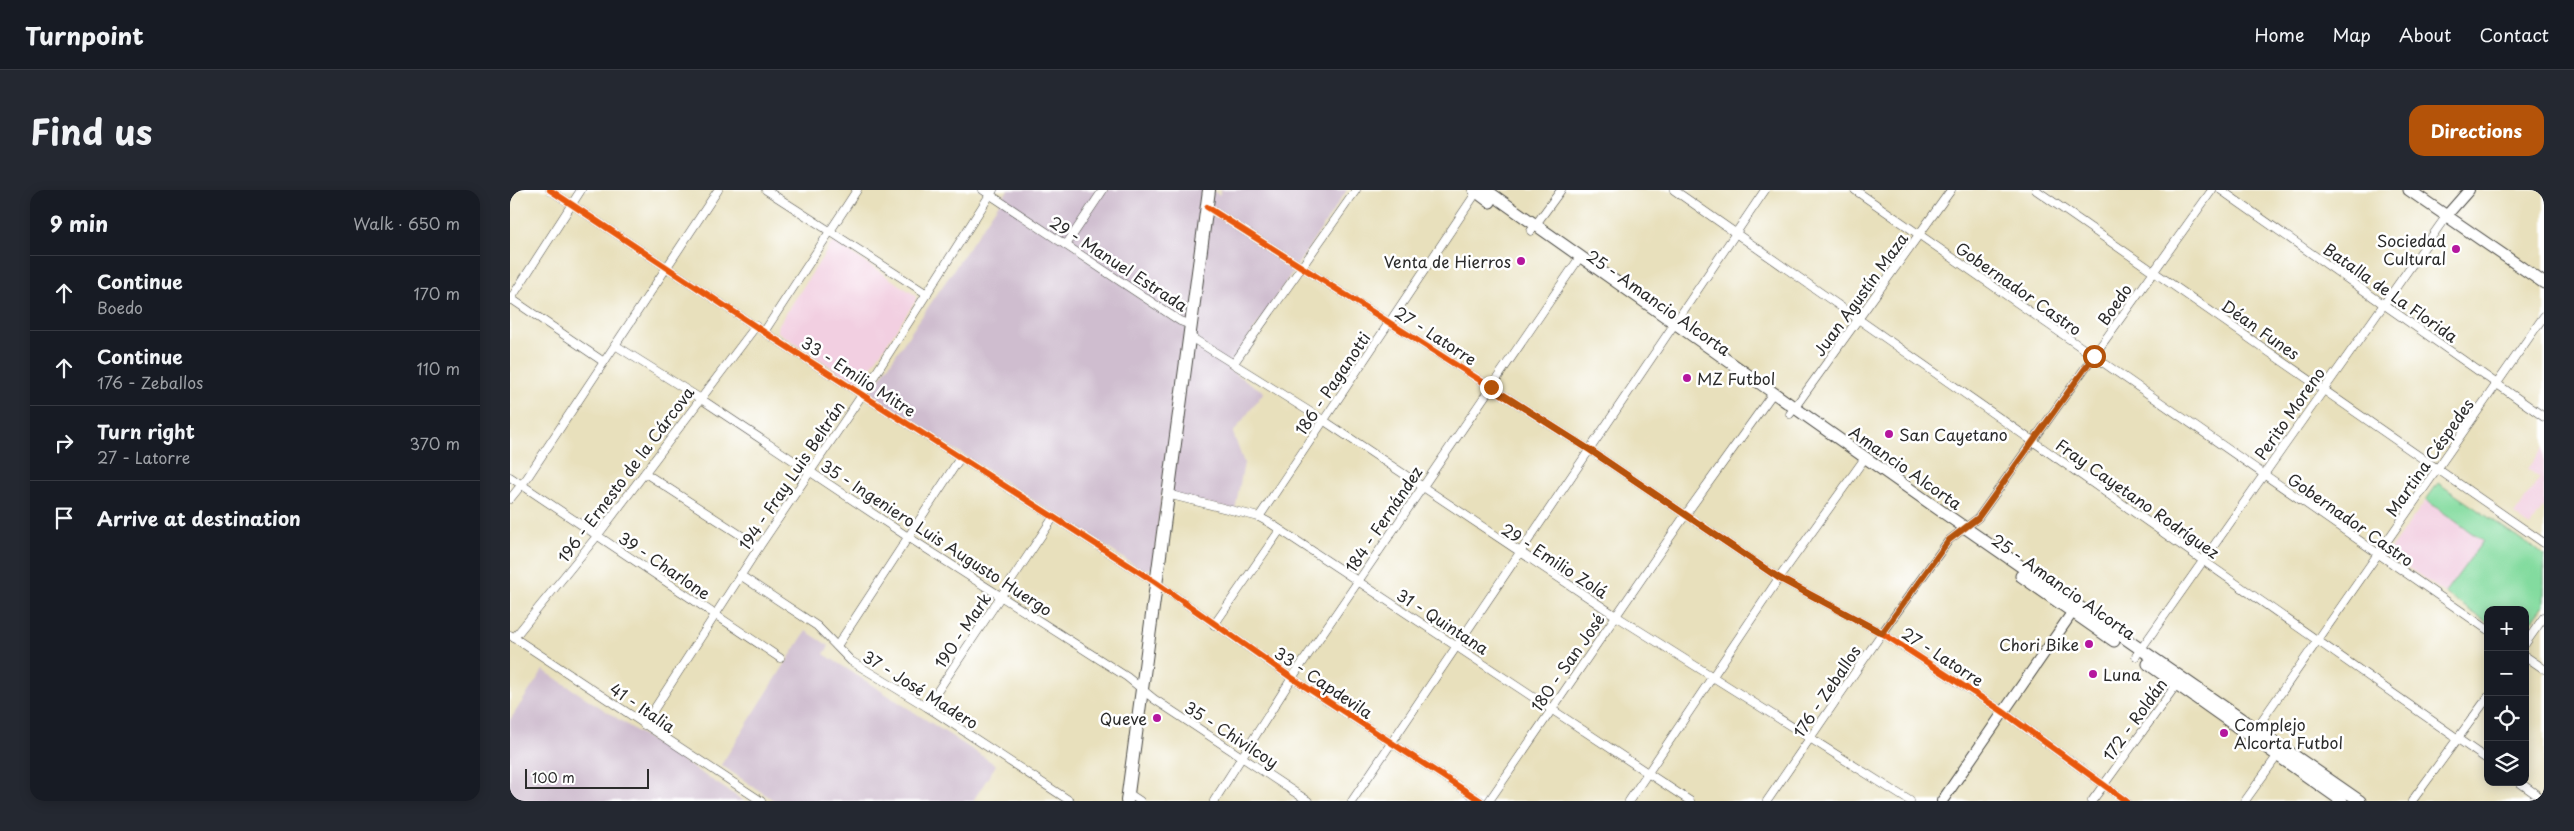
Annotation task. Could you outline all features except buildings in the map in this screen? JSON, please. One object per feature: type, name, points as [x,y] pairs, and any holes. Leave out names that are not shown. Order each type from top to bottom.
[{"type":"main road","points":[[1127,797],[1209,190]]},
{"type":"main road","points":[[2409,190],[2542,278]]},
{"type":"main road","name":"25 - Amancio Alcorta","points":[[1479,191],[1771,396]]},
{"type":"main road","name":"Amancio Alcorta","points":[[1771,396],[2179,681]]},
{"type":"main road","points":[[2179,681],[2280,752],[2342,801]]},
{"type":"main road","points":[[2280,752],[2360,801]]},
{"type":"street","name":"33 - Emilio Mitre","points":[[550,190],[764,332],[1155,582]]},
{"type":"street","points":[[581,190],[510,299],[604,362]]},
{"type":"street","points":[[510,499],[616,345],[718,190]]},
{"type":"street","points":[[766,190],[927,294]]},
{"type":"street","points":[[764,332],[856,190]]},
{"type":"street","name":"29 - Manuel Estrada","points":[[983,190],[992,192],[1066,245],[1180,321],[1190,331]]},
{"type":"street","points":[[1066,245],[1102,190]]},
{"type":"street","points":[[1234,363],[1356,190]]},
{"type":"street","points":[[1533,229],[1561,190]]},
{"type":"street","name":"Fray Cayetano Rodríguez","points":[[1674,190],[2203,560],[2316,642],[2484,757]]},
{"type":"street","points":[[1352,801],[1765,190]]},
{"type":"street","name":"Gobernador Castro","points":[[1855,190],[1918,236],[2484,627]]},
{"type":"street","name":"Juan Agustín Maza","points":[[1792,411],[1951,190]]},
{"type":"street","name":"Déan Funes","points":[[2036,190],[2544,543]]},
{"type":"street","name":"Boedo","points":[[1961,530],[1978,518],[2212,190]]},
{"type":"street","name":"Batalla de La Florida","points":[[2221,190],[2544,418]]},
{"type":"street","name":"Perito Moreno","points":[[2138,653],[2447,215],[2469,190]]},
{"type":"street","name":"186 - Paganotti","points":[[1259,517],[1479,191]]},
{"type":"street","name":"194 - Fray Luis Beltrán","points":[[644,725],[740,575],[862,395],[992,192]]},
{"type":"street","name":"27 - Latorre","points":[[1207,207],[1302,265],[1590,450],[1779,578],[1882,633],[2002,711],[2126,801]]},
{"type":"street","name":"184 - Fernández","points":[[1214,801],[1292,678],[1577,260]]},
{"type":"street","name":"Martina Céspedes","points":[[2253,733],[2544,316]]},
{"type":"street","name":"196 - Ernesto de la Cárcova","points":[[512,636],[597,536],[756,326]]},
{"type":"street","name":"29 - Emilio Zolá","points":[[1190,331],[1234,363],[1323,420],[1616,616],[1910,801]]},
{"type":"street","name":"35 - Ingeniero Luis Augusto Huergo","points":[[616,345],[701,398],[908,537],[1128,677],[1141,688]]},
{"type":"street","name":"180 - San José","points":[[1489,801],[1686,514],[1771,396]]},
{"type":"street","points":[[837,646],[960,458]]},
{"type":"street","points":[[1630,801],[1779,578],[1863,461]]},
{"type":"street","points":[[645,473],[759,547]]},
{"type":"street","name":"39 - Charlone","points":[[510,477],[780,658]]},
{"type":"street","name":"31 - Quintana","points":[[1167,494],[1259,517],[1690,801]]},
{"type":"street","name":"190 - Mark","points":[[927,707],[1053,518]]},
{"type":"street","points":[[1214,625],[1280,530]]},
{"type":"street","name":"176 - Zeballos","points":[[1767,801],[1882,633],[1949,540],[1961,530]]},
{"type":"street","name":"37 - José Madero","points":[[740,575],[817,626],[851,661],[927,707],[1070,801]]},
{"type":"street","name":"33 - Capdevila","points":[[1155,582],[1292,678],[1481,801]]},
{"type":"street","points":[[1942,801],[2002,711],[2075,608]]},
{"type":"street","points":[[2529,638],[2544,617]]},
{"type":"street","name":"41 - Italia","points":[[512,636],[761,801]]},
{"type":"street","points":[[2529,659],[2544,669]]},
{"type":"street","name":"172 - Roldán","points":[[2092,801],[2179,681]]},
{"type":"street","name":"35 - Chivilcoy","points":[[1141,688],[1308,801]]},
{"type":"street","points":[[2412,801],[2484,703]]},
{"type":"street","points":[[2245,801],[2280,752]]},
{"type":"street","points":[[2525,786],[2544,800]]},
{"type":"street","points":[[1127,797],[1140,801]]},
{"type":"shaded area","points":[[1008,190],[1212,190],[1219,195],[1221,190],[1347,190],[1228,369],[1264,392],[1233,433],[1244,463],[1235,510],[1162,493],[1153,568],[1142,570],[869,394]]},
{"type":"shaded area","points":[[836,243],[915,295],[916,300],[861,382],[855,383],[778,332],[777,327],[831,244]]},
{"type":"shaded area","points":[[2544,447],[2544,506],[2530,526],[2514,514],[2540,478],[2528,469]]},
{"type":"shaded area","points":[[2426,500],[2484,541],[2445,593],[2387,553]]},
{"type":"shaded area","points":[[806,631],[829,646],[824,654],[996,765],[973,801],[775,801],[721,765]]},
{"type":"shaded area","points":[[543,670],[744,801],[510,801],[510,720]]},
{"type":"green space","points":[[2438,483],[2544,555],[2544,605],[2529,626],[2529,606],[2484,606],[2484,620],[2445,593],[2483,541],[2426,500]]},
{"type":"cycle path","points":[[550,190],[764,332],[1155,582],[1292,678],[1481,801]]},
{"type":"cycle path","points":[[1207,207],[1590,450],[1779,578],[1882,633],[2002,711],[2126,801]]},
{"type":"place","name":"Sociedad Cultural","points":[[2456,249]]},
{"type":"place","name":"Venta de Hierros","points":[[1521,261]]},
{"type":"place","name":"MZ Futbol","points":[[1687,378]]},
{"type":"place","name":"San Cayetano","points":[[1889,434]]},
{"type":"place","name":"Chori Bike","points":[[2089,644]]},
{"type":"place","name":"Luna","points":[[2093,674]]},
{"type":"place","name":"Queve","points":[[1157,718]]},
{"type":"place","name":"Complejo Alcorta Futbol","points":[[2224,733]]},
{"type":"route","points":[[1491,387],[1590,450],[1779,578],[1882,633],[1949,540],[1978,518],[2094,356]]}]
